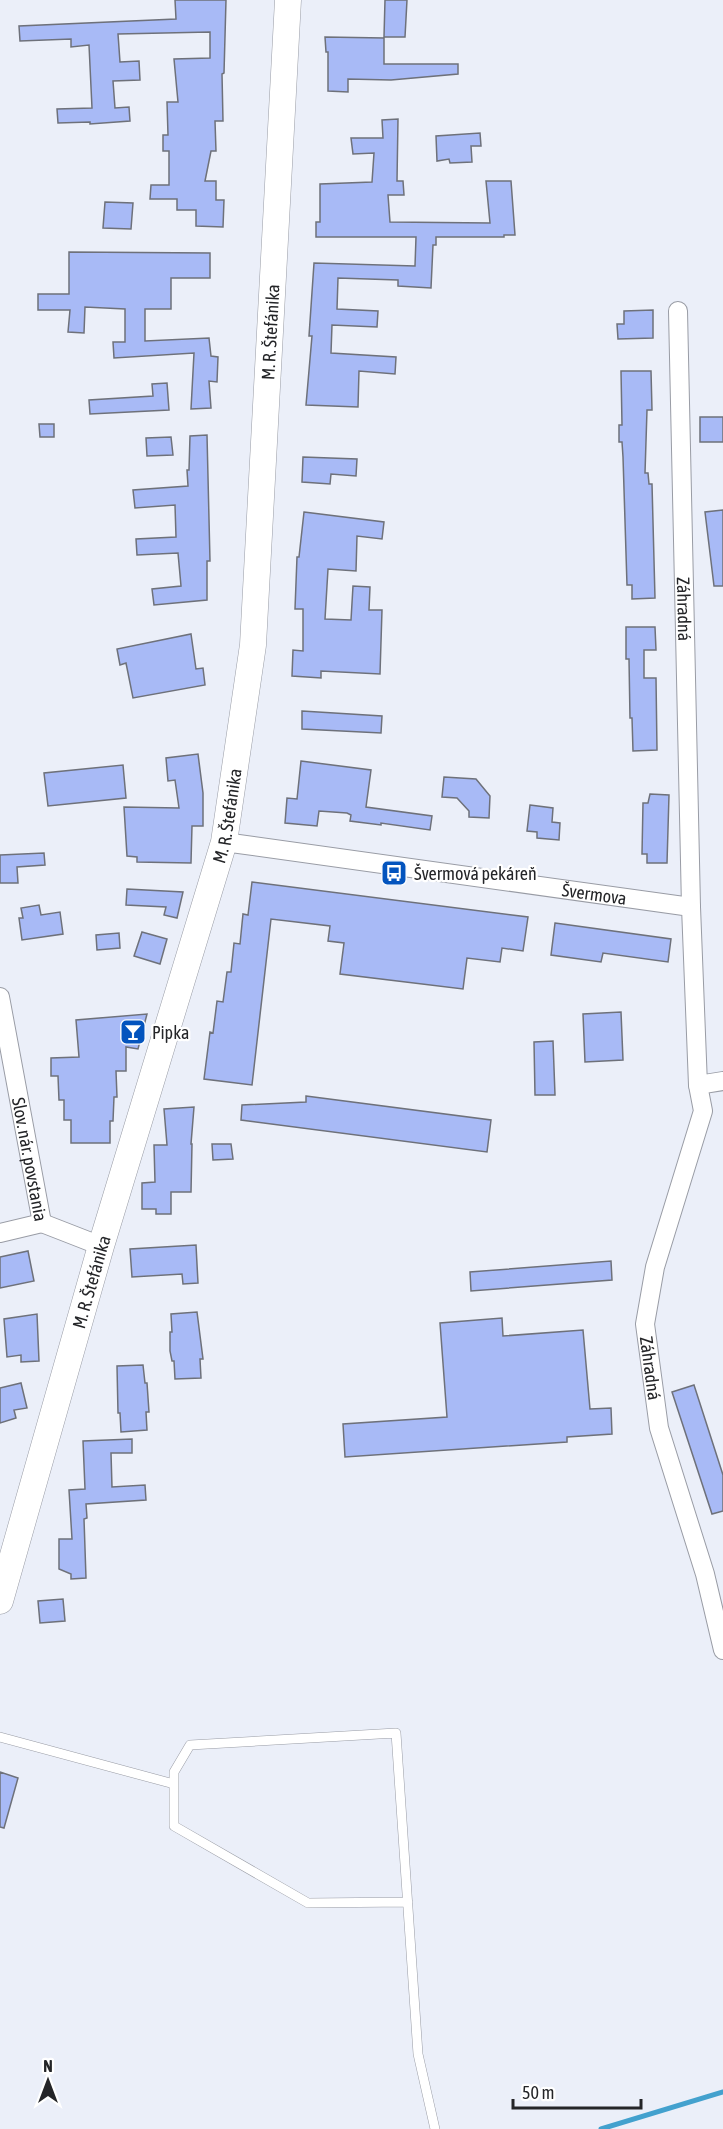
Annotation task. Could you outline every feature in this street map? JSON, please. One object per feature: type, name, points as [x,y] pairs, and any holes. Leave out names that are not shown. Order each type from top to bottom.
[{"type":"street","name":"M. R. Štefánika","points":[[0,1601],[5,1566],[224,842],[253,645],[288,0]]},
{"type":"street","name":"Záhradná","points":[[678,311],[691,907]]},
{"type":"street","name":"Švermova","points":[[224,842],[691,907]]},
{"type":"street","points":[[691,907],[698,1085],[723,1081]]},
{"type":"street","name":"Slov. nár. povstania","points":[[0,997],[42,1223],[101,1246]]},
{"type":"street","name":"Záhradná","points":[[698,1085],[703,1111],[655,1268],[645,1324],[659,1428],[705,1574],[723,1650]]},
{"type":"street","points":[[0,1233],[42,1223]]},
{"type":"lane","points":[[408,1902],[308,1904],[174,1826],[174,1772],[190,1745],[396,1733],[408,1902],[418,2054],[435,2129]]},
{"type":"lane","points":[[0,1737],[174,1784]]},
{"type":"building","points":[[175,0],[226,0],[224,73],[222,74],[223,121],[215,121],[216,151],[211,151],[205,181],[216,181],[216,200],[224,200],[223,227],[196,226],[196,210],[177,210],[177,199],[150,199],[151,185],[169,185],[169,151],[163,151],[163,135],[168,135],[167,102],[178,102],[174,59],[210,58],[210,32],[118,34],[120,62],[139,61],[140,80],[113,81],[115,108],[129,107],[130,121],[90,124],[90,122],[58,123],[57,109],[92,108],[89,45],[71,47],[71,39],[20,41],[19,26],[176,19]]},
{"type":"building","points":[[385,0],[407,0],[405,37],[384,37]]},
{"type":"building","points":[[325,37],[384,38],[384,64],[458,64],[458,74],[391,80],[348,79],[348,92],[328,91],[328,52],[326,52]]},
{"type":"building","points":[[398,119],[397,181],[403,181],[404,195],[388,195],[390,222],[490,223],[486,181],[511,181],[515,235],[436,237],[436,245],[433,245],[431,288],[398,286],[398,280],[338,278],[337,309],[378,311],[377,327],[332,325],[331,353],[396,357],[395,374],[359,371],[358,407],[306,405],[312,336],[309,336],[314,263],[415,266],[416,237],[316,237],[316,222],[320,222],[320,184],[372,182],[374,153],[353,154],[351,138],[383,138],[382,120]]},
{"type":"building","points":[[480,133],[481,146],[471,146],[472,162],[450,163],[449,159],[437,161],[436,136]]},
{"type":"building","points":[[105,202],[133,203],[131,229],[103,228]]},
{"type":"building","points":[[69,252],[210,253],[210,278],[171,278],[171,309],[145,309],[145,341],[209,338],[211,356],[218,357],[217,382],[209,381],[211,408],[191,409],[194,353],[114,358],[113,342],[125,342],[125,309],[85,307],[84,333],[68,332],[70,310],[38,310],[38,294],[69,294]]},
{"type":"building","points":[[653,310],[653,338],[618,339],[617,324],[624,324],[624,311]]},
{"type":"building","points":[[621,371],[651,371],[652,410],[647,410],[645,473],[648,473],[649,484],[652,484],[655,598],[632,599],[632,585],[627,585],[623,457],[622,442],[619,442],[619,425],[622,425]]},
{"type":"building","points":[[167,383],[169,410],[90,414],[89,400],[153,396],[152,384]]},
{"type":"building","points":[[700,417],[723,417],[723,442],[700,442]]},
{"type":"building","points":[[39,424],[54,424],[54,437],[40,437]]},
{"type":"building","points":[[207,435],[210,561],[207,561],[207,600],[154,605],[152,589],[181,586],[178,553],[137,555],[136,539],[176,537],[175,505],[135,508],[133,490],[188,486],[190,436]]},
{"type":"building","points":[[171,437],[173,455],[147,456],[146,438]]},
{"type":"building","points":[[303,457],[357,459],[356,476],[331,474],[330,484],[302,482]]},
{"type":"building","points":[[723,510],[723,586],[714,586],[705,512]]},
{"type":"building","points":[[304,512],[384,522],[382,539],[357,536],[356,571],[328,569],[325,619],[351,620],[353,586],[370,587],[369,610],[382,610],[380,674],[321,671],[321,678],[292,676],[293,650],[303,651],[303,609],[295,609],[297,557],[299,557]]},
{"type":"building","points":[[626,627],[655,627],[656,650],[644,650],[644,678],[656,678],[657,750],[633,751],[629,659],[626,659]]},
{"type":"building","points":[[191,634],[196,669],[203,668],[205,685],[133,698],[126,663],[120,665],[117,649]]},
{"type":"building","points":[[302,711],[382,716],[381,733],[302,729]]},
{"type":"building","points":[[198,754],[203,793],[203,826],[192,826],[191,863],[137,862],[137,857],[127,856],[124,807],[179,808],[175,780],[168,781],[166,758]]},
{"type":"building","points":[[301,761],[371,770],[366,807],[432,816],[430,830],[350,821],[351,815],[347,813],[319,811],[317,826],[285,823],[287,798],[297,799]]},
{"type":"building","points":[[123,765],[126,798],[48,806],[44,773]]},
{"type":"building","points":[[444,777],[476,779],[490,796],[489,818],[469,817],[469,811],[457,798],[442,797]]},
{"type":"building","points":[[650,794],[669,795],[667,863],[647,863],[647,854],[642,854],[643,803],[648,803]]},
{"type":"building","points":[[530,805],[553,808],[552,822],[560,823],[559,840],[537,838],[537,832],[527,831]]},
{"type":"building","points":[[44,853],[45,865],[17,867],[18,883],[0,883],[0,855]]},
{"type":"building","points":[[252,882],[528,917],[523,951],[502,948],[500,962],[467,958],[463,989],[340,974],[344,943],[328,941],[330,926],[271,919],[252,1085],[204,1079],[210,1032],[213,1033],[217,1001],[223,1002],[227,972],[231,972],[234,943],[240,944],[243,914],[248,915]]},
{"type":"building","points":[[127,889],[183,892],[177,918],[164,915],[166,907],[126,905]]},
{"type":"building","points":[[39,905],[41,915],[60,912],[63,934],[22,940],[19,918],[23,918],[21,908]]},
{"type":"building","points":[[555,923],[671,939],[668,962],[603,953],[601,962],[551,955]]},
{"type":"building","points":[[142,932],[167,939],[160,964],[134,956]]},
{"type":"building","points":[[119,933],[120,948],[97,950],[96,935]]},
{"type":"building","points":[[621,1012],[623,1060],[585,1062],[583,1014]]},
{"type":"building","points":[[147,1014],[138,1049],[126,1047],[126,1071],[116,1071],[117,1097],[114,1097],[113,1121],[110,1121],[110,1143],[71,1143],[71,1120],[64,1120],[64,1100],[59,1100],[58,1076],[51,1076],[51,1058],[79,1057],[76,1020]]},
{"type":"building","points":[[553,1041],[555,1095],[535,1095],[534,1042]]},
{"type":"building","points":[[306,1096],[491,1120],[487,1152],[241,1120],[242,1105],[306,1102]]},
{"type":"building","points":[[194,1107],[191,1192],[171,1192],[171,1214],[156,1214],[156,1209],[142,1209],[142,1183],[155,1182],[154,1145],[167,1145],[164,1109]]},
{"type":"building","points":[[212,1144],[231,1144],[233,1159],[213,1160]]},
{"type":"building","points":[[196,1245],[198,1283],[183,1284],[182,1274],[132,1277],[130,1249]]},
{"type":"building","points":[[28,1251],[34,1281],[0,1288],[0,1257]]},
{"type":"building","points":[[611,1261],[612,1280],[471,1291],[470,1272]]},
{"type":"building","points":[[197,1312],[203,1359],[200,1359],[201,1378],[175,1379],[174,1361],[172,1361],[170,1351],[171,1314]]},
{"type":"building","points":[[37,1314],[39,1361],[21,1362],[21,1355],[7,1357],[4,1319]]},
{"type":"building","points":[[502,1318],[503,1336],[583,1330],[590,1409],[611,1408],[612,1434],[567,1437],[567,1442],[345,1457],[343,1424],[447,1417],[440,1323]]},
{"type":"building","points":[[143,1365],[149,1412],[146,1412],[147,1430],[121,1432],[120,1413],[118,1413],[117,1366]]},
{"type":"building","points":[[21,1383],[27,1408],[14,1410],[16,1418],[0,1423],[0,1388]]},
{"type":"building","points":[[694,1385],[723,1475],[723,1511],[712,1514],[672,1392]]},
{"type":"building","points":[[132,1439],[132,1453],[111,1453],[112,1487],[145,1485],[146,1500],[86,1504],[87,1518],[84,1519],[86,1578],[71,1579],[71,1574],[59,1569],[59,1539],[72,1539],[69,1490],[85,1489],[83,1441]]},
{"type":"building","points":[[63,1599],[65,1621],[40,1623],[38,1601]]},
{"type":"building","points":[[0,1772],[18,1778],[4,1828],[0,1827]]},
{"type":"waterway","points":[[601,2129],[723,2092]]},
{"type":"place","name":"Švermová pekáreň","points":[[394,873]]},
{"type":"place","name":"Pipka","points":[[133,1032]]}]
